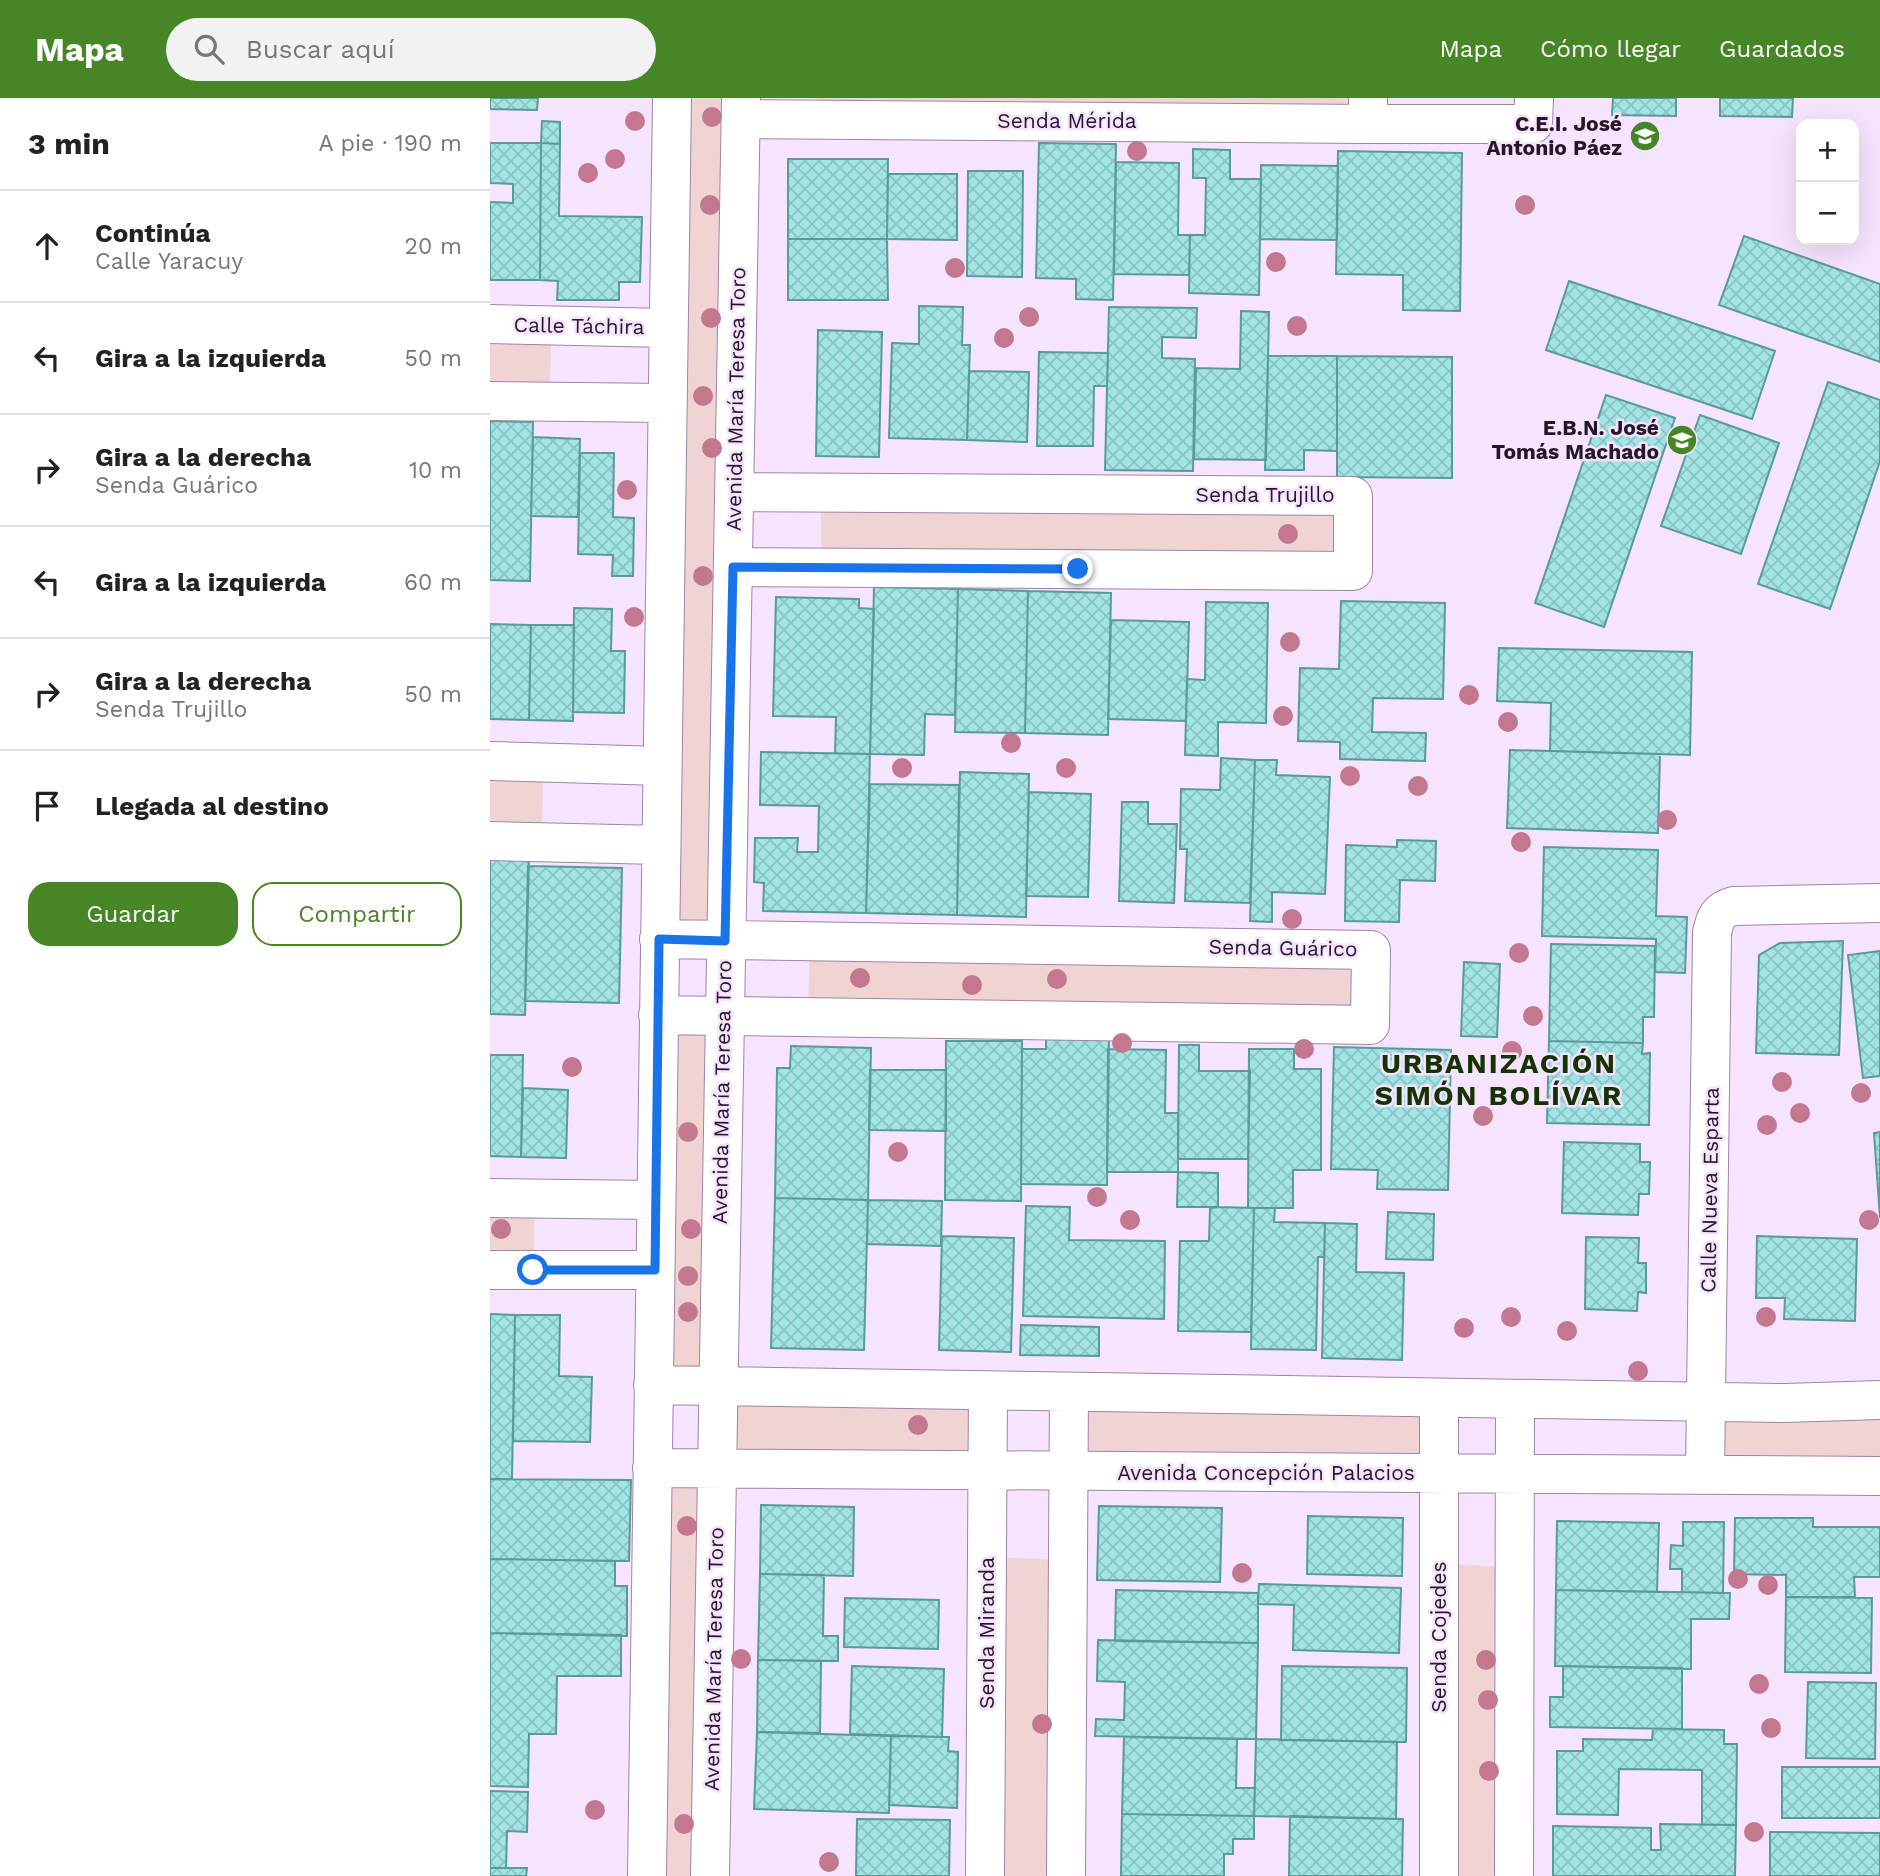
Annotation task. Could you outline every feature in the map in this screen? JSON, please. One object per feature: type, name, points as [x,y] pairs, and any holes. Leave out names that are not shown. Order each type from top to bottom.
[{"type":"street","points":[[647,1876],[672,98]]},
{"type":"street","name":"Senda Mérida","points":[[741,109],[1368,111],[1533,124],[1534,98]]},
{"type":"street","name":"Avenida María Teresa Toro","points":[[710,1876],[741,109]]},
{"type":"street","name":"Calle Táchira","points":[[490,324],[668,328]]},
{"type":"street","points":[[490,401],[666,403]]},
{"type":"street","name":"Senda Trujillo","points":[[733,567],[1353,571],[1353,496],[734,492]]},
{"type":"street","points":[[490,761],[661,766]]},
{"type":"street","points":[[490,841],[660,845]]},
{"type":"street","name":"Calle Nueva Esparta","points":[[1705,1475],[1712,933],[1715,918],[1723,909],[1734,906],[1880,903]]},
{"type":"street","name":"Senda Guárico","points":[[658,1015],[1370,1025],[1371,962],[1371,950],[659,939]]},
{"type":"street","points":[[490,1198],[656,1200]]},
{"type":"street","points":[[490,1270],[655,1270]]},
{"type":"street","points":[[653,1385],[1707,1402],[1880,1400]]},
{"type":"street","name":"Senda Miranda","points":[[985,1876],[988,1391]]},
{"type":"street","points":[[1066,1876],[1069,1392]]},
{"type":"street","name":"Senda Cojedes","points":[[1439,1876],[1440,1398]]},
{"type":"street","points":[[1514,1876],[1515,1399]]},
{"type":"street","name":"Avenida Concepción Palacios","points":[[652,1468],[1880,1476]]},
{"type":"shaded area","points":[[672,98],[741,98],[725,941],[659,939]]},
{"type":"shaded area","points":[[817,98],[1368,98],[1368,124],[817,120]]},
{"type":"shaded area","points":[[490,324],[552,325],[549,402],[490,401]]},
{"type":"shaded area","points":[[821,492],[1353,496],[1353,571],[821,568]]},
{"type":"shaded area","points":[[490,761],[543,762],[542,842],[490,841]]},
{"type":"shaded area","points":[[810,942],[1371,950],[1370,1025],[808,1017]]},
{"type":"shaded area","points":[[658,1015],[724,1016],[717,1386],[988,1391],[987,1471],[717,1469],[711,1876],[645,1876],[652,1468],[716,1469],[717,1387],[653,1385]]},
{"type":"shaded area","points":[[490,1198],[535,1198],[533,1270],[490,1270]]},
{"type":"shaded area","points":[[1069,1392],[1439,1398],[1439,1474],[1069,1471]]},
{"type":"shaded area","points":[[1880,1400],[1880,1476],[1705,1475],[1707,1402]]},
{"type":"shaded area","points":[[987,1557],[1068,1560],[1066,1876],[985,1876]]},
{"type":"shaded area","points":[[1439,1564],[1514,1567],[1514,1876],[1439,1876]]},
{"type":"building","points":[[490,98],[538,98],[537,110],[490,109]]},
{"type":"building","points":[[1613,98],[1676,98],[1676,116],[1612,115]]},
{"type":"building","points":[[1720,98],[1793,98],[1792,117],[1720,116]]},
{"type":"building","points":[[542,121],[560,122],[560,144],[541,143]]},
{"type":"building","points":[[490,143],[541,143],[540,280],[490,280],[490,202],[513,203],[513,184],[490,183]]},
{"type":"building","points":[[541,143],[560,144],[559,216],[642,217],[640,282],[619,282],[619,300],[557,300],[558,281],[540,280]]},
{"type":"building","points":[[1039,143],[1116,144],[1113,300],[1076,299],[1076,279],[1036,278]]},
{"type":"building","points":[[1193,149],[1230,150],[1230,179],[1261,179],[1259,295],[1189,293],[1190,235],[1205,235],[1206,178],[1193,178]]},
{"type":"building","points":[[1338,151],[1462,153],[1460,311],[1403,310],[1403,275],[1336,274]]},
{"type":"building","points":[[788,159],[888,159],[887,239],[788,239]]},
{"type":"building","points":[[1116,162],[1179,163],[1178,235],[1190,235],[1189,275],[1114,274]]},
{"type":"building","points":[[1261,165],[1338,166],[1337,240],[1260,239]]},
{"type":"building","points":[[968,171],[1023,171],[1022,277],[967,276]]},
{"type":"building","points":[[888,174],[957,174],[957,240],[887,239]]},
{"type":"building","points":[[1744,236],[1880,284],[1880,362],[1719,305]]},
{"type":"building","points":[[788,239],[887,239],[888,300],[788,300]]},
{"type":"building","points":[[1569,281],[1775,351],[1752,419],[1546,350]]},
{"type":"building","points":[[919,306],[963,307],[962,345],[970,345],[967,440],[889,438],[892,343],[919,344]]},
{"type":"building","points":[[1109,307],[1197,308],[1196,338],[1162,337],[1162,358],[1195,359],[1193,471],[1105,470]]},
{"type":"building","points":[[1241,311],[1269,312],[1266,460],[1194,459],[1196,368],[1240,369]]},
{"type":"building","points":[[818,330],[882,332],[879,457],[816,456]]},
{"type":"building","points":[[1039,352],[1108,353],[1107,386],[1094,386],[1093,446],[1037,446]]},
{"type":"building","points":[[1268,356],[1337,356],[1337,451],[1304,450],[1304,470],[1265,470]]},
{"type":"building","points":[[1337,356],[1452,357],[1452,478],[1337,477]]},
{"type":"building","points":[[969,371],[1029,372],[1027,442],[967,440]]},
{"type":"building","points":[[1828,382],[1880,400],[1880,461],[1830,609],[1758,584]]},
{"type":"building","points":[[1606,395],[1675,418],[1604,627],[1535,603]]},
{"type":"building","points":[[1700,415],[1779,443],[1741,554],[1661,526]]},
{"type":"building","points":[[490,421],[533,422],[530,581],[490,580]]},
{"type":"building","points":[[533,437],[580,439],[578,517],[531,516]]},
{"type":"building","points":[[580,453],[614,453],[613,517],[634,518],[633,576],[612,576],[613,555],[578,554]]},
{"type":"building","points":[[874,587],[958,589],[955,715],[925,714],[924,755],[870,754]]},
{"type":"building","points":[[958,589],[1028,591],[1025,733],[955,732]]},
{"type":"building","points":[[1028,591],[1111,593],[1108,735],[1025,733]]},
{"type":"building","points":[[776,597],[859,599],[859,608],[874,609],[870,754],[835,754],[836,717],[773,716]]},
{"type":"building","points":[[1341,601],[1445,603],[1443,699],[1373,698],[1372,732],[1426,733],[1425,761],[1340,759],[1340,742],[1298,741],[1300,668],[1339,669]]},
{"type":"building","points":[[1206,602],[1268,603],[1266,723],[1218,722],[1218,756],[1185,755],[1187,679],[1205,680]]},
{"type":"building","points":[[574,608],[612,609],[611,651],[625,651],[624,713],[573,712]]},
{"type":"building","points":[[1111,620],[1189,622],[1186,721],[1108,719]]},
{"type":"building","points":[[490,624],[531,625],[529,720],[490,719]]},
{"type":"building","points":[[531,625],[574,625],[573,721],[529,720]]},
{"type":"building","points":[[1499,648],[1692,652],[1690,755],[1550,751],[1551,703],[1497,701]]},
{"type":"building","points":[[1510,750],[1660,754],[1658,833],[1507,828]]},
{"type":"building","points":[[761,752],[870,754],[866,913],[763,911],[764,883],[754,882],[755,838],[798,838],[797,852],[818,852],[819,806],[760,805]]},
{"type":"building","points":[[1221,758],[1255,760],[1250,903],[1185,901],[1187,849],[1180,849],[1181,789],[1220,790]]},
{"type":"building","points":[[1255,760],[1277,760],[1276,775],[1330,777],[1325,894],[1272,892],[1272,922],[1250,921]]},
{"type":"building","points":[[960,772],[1029,774],[1026,917],[957,915]]},
{"type":"building","points":[[870,784],[959,785],[957,915],[866,913]]},
{"type":"building","points":[[1029,792],[1091,794],[1088,897],[1026,896]]},
{"type":"building","points":[[1122,802],[1148,802],[1148,824],[1177,824],[1174,903],[1119,901]]},
{"type":"building","points":[[1397,840],[1436,841],[1435,881],[1400,880],[1399,922],[1345,921],[1346,845],[1397,847]]},
{"type":"building","points":[[1544,847],[1658,850],[1656,916],[1687,917],[1685,973],[1655,972],[1656,939],[1542,936]]},
{"type":"building","points":[[490,856],[529,857],[525,1015],[490,1014]]},
{"type":"building","points":[[528,866],[622,868],[619,1003],[525,1001]]},
{"type":"building","points":[[1843,941],[1839,1055],[1756,1053],[1759,955],[1780,943]]},
{"type":"building","points":[[1551,944],[1655,946],[1654,1017],[1643,1017],[1643,1043],[1549,1041]]},
{"type":"building","points":[[1880,951],[1880,1076],[1863,1078],[1848,955]]},
{"type":"building","points":[[1464,962],[1500,964],[1497,1037],[1461,1036]]},
{"type":"building","points":[[1046,1039],[1109,1039],[1107,1185],[1021,1184],[1022,1049],[1046,1049]]},
{"type":"building","points":[[946,1041],[1022,1041],[1021,1201],[945,1200]]},
{"type":"building","points":[[1549,1041],[1643,1043],[1642,1054],[1650,1053],[1649,1125],[1547,1123]]},
{"type":"building","points":[[1179,1045],[1199,1045],[1199,1071],[1250,1071],[1248,1159],[1178,1159]]},
{"type":"building","points":[[791,1046],[871,1048],[868,1200],[775,1198],[777,1068],[790,1068]]},
{"type":"building","points":[[1334,1047],[1451,1050],[1448,1190],[1377,1189],[1378,1170],[1331,1169]]},
{"type":"building","points":[[1108,1049],[1166,1050],[1165,1113],[1178,1113],[1178,1172],[1107,1172]]},
{"type":"building","points":[[1249,1049],[1294,1049],[1294,1069],[1321,1069],[1321,1170],[1293,1170],[1293,1208],[1248,1208]]},
{"type":"building","points":[[490,1055],[523,1055],[521,1157],[490,1156]]},
{"type":"building","points":[[870,1070],[946,1070],[946,1131],[869,1130]]},
{"type":"building","points":[[523,1088],[568,1090],[566,1158],[521,1157]]},
{"type":"building","points":[[1880,1132],[1880,1218],[1874,1133]]},
{"type":"building","points":[[1564,1142],[1640,1144],[1640,1162],[1650,1162],[1649,1194],[1639,1194],[1638,1215],[1562,1213]]},
{"type":"building","points":[[1178,1172],[1218,1173],[1218,1207],[1177,1207]]},
{"type":"building","points":[[775,1198],[868,1200],[864,1350],[771,1348]]},
{"type":"building","points":[[868,1200],[942,1201],[941,1246],[867,1244]]},
{"type":"building","points":[[1026,1206],[1070,1207],[1069,1240],[1165,1241],[1164,1319],[1023,1316]]},
{"type":"building","points":[[1210,1208],[1254,1208],[1251,1332],[1178,1331],[1180,1241],[1209,1241]]},
{"type":"building","points":[[1254,1208],[1275,1208],[1274,1222],[1325,1223],[1324,1257],[1318,1257],[1316,1350],[1251,1349]]},
{"type":"building","points":[[1388,1212],[1434,1214],[1433,1260],[1386,1259]]},
{"type":"building","points":[[1325,1223],[1357,1224],[1356,1272],[1404,1273],[1402,1360],[1322,1358]]},
{"type":"building","points":[[942,1236],[1014,1238],[1011,1352],[939,1350]]},
{"type":"building","points":[[1757,1236],[1857,1239],[1855,1321],[1784,1319],[1785,1298],[1756,1298]]},
{"type":"building","points":[[1586,1237],[1639,1238],[1638,1263],[1646,1263],[1646,1293],[1638,1292],[1637,1311],[1585,1309]]},
{"type":"building","points":[[490,1314],[515,1315],[512,1479],[490,1479]]},
{"type":"building","points":[[515,1315],[560,1315],[559,1376],[592,1377],[590,1442],[513,1441]]},
{"type":"building","points":[[1021,1325],[1099,1327],[1099,1356],[1020,1355]]},
{"type":"building","points":[[490,1479],[631,1480],[629,1561],[490,1559]]},
{"type":"building","points":[[761,1505],[854,1507],[853,1576],[760,1574]]},
{"type":"building","points":[[1099,1506],[1222,1508],[1220,1582],[1097,1580]]},
{"type":"building","points":[[1308,1516],[1403,1518],[1402,1576],[1307,1574]]},
{"type":"building","points":[[1735,1518],[1813,1518],[1813,1527],[1880,1527],[1880,1577],[1854,1577],[1855,1597],[1786,1597],[1786,1575],[1734,1574]]},
{"type":"building","points":[[1557,1521],[1659,1523],[1657,1592],[1556,1590]]},
{"type":"building","points":[[1683,1522],[1724,1522],[1723,1593],[1682,1592],[1682,1569],[1670,1569],[1671,1545],[1683,1546]]},
{"type":"building","points":[[490,1559],[615,1561],[615,1586],[627,1586],[627,1636],[490,1633]]},
{"type":"building","points":[[760,1574],[824,1575],[823,1636],[838,1636],[838,1661],[758,1660]]},
{"type":"building","points":[[1259,1584],[1401,1588],[1399,1653],[1293,1650],[1294,1605],[1258,1604]]},
{"type":"building","points":[[1116,1590],[1258,1593],[1258,1643],[1115,1641]]},
{"type":"building","points":[[1556,1590],[1730,1593],[1729,1619],[1691,1619],[1691,1669],[1555,1666]]},
{"type":"building","points":[[1786,1597],[1872,1598],[1871,1673],[1785,1672]]},
{"type":"building","points":[[845,1598],[939,1600],[938,1649],[844,1647]]},
{"type":"building","points":[[490,1633],[621,1635],[621,1676],[557,1676],[556,1734],[529,1734],[528,1787],[490,1786]]},
{"type":"building","points":[[1098,1640],[1258,1643],[1256,1739],[1095,1736],[1096,1719],[1124,1720],[1125,1682],[1097,1681]]},
{"type":"building","points":[[758,1660],[821,1661],[820,1733],[757,1732]]},
{"type":"building","points":[[852,1666],[944,1669],[942,1737],[850,1734]]},
{"type":"building","points":[[1282,1666],[1407,1668],[1406,1742],[1281,1740]]},
{"type":"building","points":[[1563,1666],[1682,1668],[1682,1729],[1550,1727],[1550,1697],[1563,1697]]},
{"type":"building","points":[[1808,1682],[1876,1683],[1875,1759],[1806,1758]]},
{"type":"building","points":[[1653,1729],[1724,1730],[1724,1744],[1737,1744],[1736,1825],[1702,1825],[1702,1770],[1619,1769],[1618,1815],[1557,1814],[1557,1751],[1583,1751],[1583,1739],[1652,1740]]},
{"type":"building","points":[[757,1732],[891,1736],[889,1813],[754,1809]]},
{"type":"building","points":[[891,1736],[949,1737],[948,1751],[958,1752],[957,1808],[889,1805]]},
{"type":"building","points":[[1124,1737],[1237,1739],[1236,1788],[1255,1788],[1254,1816],[1122,1814]]},
{"type":"building","points":[[1256,1739],[1397,1742],[1396,1819],[1254,1816]]},
{"type":"building","points":[[1782,1767],[1880,1767],[1880,1818],[1782,1818]]},
{"type":"building","points":[[490,1791],[528,1792],[527,1832],[507,1831],[506,1868],[490,1868]]},
{"type":"building","points":[[1122,1814],[1254,1816],[1254,1839],[1233,1839],[1233,1854],[1224,1854],[1224,1876],[1121,1876]]},
{"type":"building","points":[[1290,1816],[1403,1819],[1402,1876],[1289,1876]]},
{"type":"building","points":[[857,1819],[950,1820],[949,1876],[856,1876]]},
{"type":"building","points":[[1660,1824],[1736,1825],[1735,1876],[1553,1876],[1553,1826],[1651,1828],[1651,1850],[1661,1850]]},
{"type":"building","points":[[1770,1832],[1880,1833],[1880,1876],[1770,1876]]},
{"type":"building","points":[[490,1868],[527,1868],[526,1876],[490,1876]]},
{"type":"place","name":"C.E.I. José Antonio Páez","points":[[1645,136]]},
{"type":"place","name":"E.B.N. José Tomás Machado","points":[[1682,440]]},
{"type":"district","name":"URBANIZACIÓN SIMÓN BOLÍVAR","points":[[1499,1079]]},
{"type":"route","points":[[533,1270],[655,1270],[659,939],[725,941],[733,567],[1078,569]]}]
